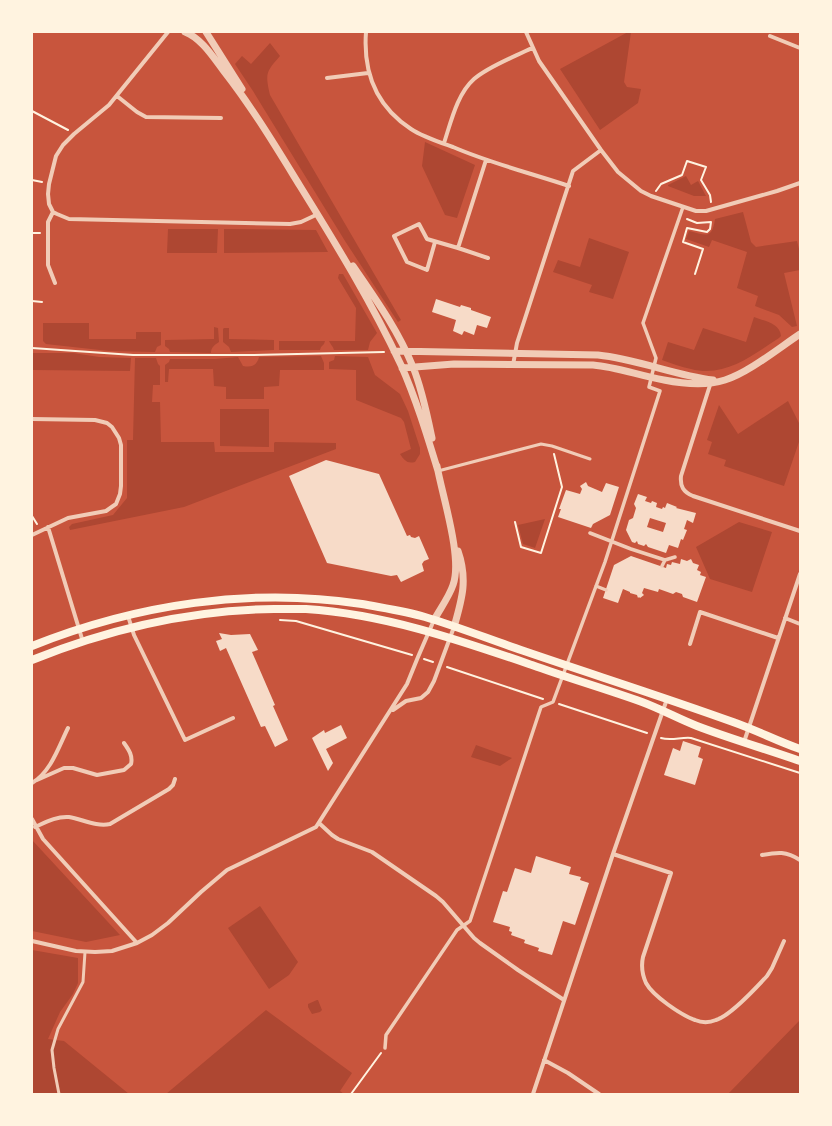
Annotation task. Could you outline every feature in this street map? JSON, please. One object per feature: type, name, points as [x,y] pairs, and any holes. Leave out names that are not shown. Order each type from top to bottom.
[{"type":"main road","points":[[32,646],[128,615],[223,599],[291,598],[363,604],[414,614],[434,620],[566,666],[667,698],[749,728],[800,749]]},
{"type":"main road","points":[[32,660],[131,627],[195,614],[247,610],[304,609],[334,612],[429,631],[640,702],[694,725],[800,761]]},
{"type":"street","points":[[168,32],[105,109],[63,145],[55,161],[48,194],[49,204],[53,212],[60,217],[69,219],[290,224],[301,222],[318,214]]},
{"type":"street","points":[[32,941],[85,952],[112,951],[137,943],[168,923],[227,870],[312,830],[319,823],[407,684],[434,620],[455,579],[456,560],[453,538],[424,403],[413,367],[406,351],[383,311],[318,214],[256,116],[214,58],[195,37],[185,32]]},
{"type":"street","points":[[206,32],[240,85],[256,116]]},
{"type":"street","points":[[366,32],[366,59],[368,73],[379,98],[398,119],[411,130],[486,160],[569,186]]},
{"type":"street","points":[[526,32],[532,48],[542,66],[601,150],[618,172],[641,190],[652,196],[683,207],[700,211],[712,210],[777,192],[800,182]]},
{"type":"street","points":[[770,36],[800,48]]},
{"type":"street","points":[[444,143],[460,98],[474,79],[532,48]]},
{"type":"street","points":[[327,78],[368,73]]},
{"type":"street","points":[[117,96],[137,112],[146,117],[221,118]]},
{"type":"street","points":[[513,365],[517,343],[573,171],[601,150]]},
{"type":"street","points":[[458,248],[486,160]]},
{"type":"street","points":[[385,1048],[386,1035],[457,930],[470,921],[541,707],[553,702],[605,562],[660,391],[649,387],[656,358],[643,323],[683,207]]},
{"type":"street","points":[[53,212],[48,222],[48,265],[55,283]]},
{"type":"street","points":[[318,214],[363,292],[402,368],[438,471]]},
{"type":"street","points":[[435,242],[427,270],[407,262],[394,236],[419,224],[427,239],[488,258]]},
{"type":"street","points":[[402,368],[454,364],[602,366],[687,383],[711,381],[733,377],[751,367],[800,334]]},
{"type":"street","points":[[394,351],[598,355],[622,358],[711,381]]},
{"type":"street","points":[[711,381],[681,476],[681,484],[683,489],[686,493],[692,496],[800,531]]},
{"type":"street","points":[[32,420],[101,421],[112,427],[119,438],[121,445],[120,494],[116,504],[106,511],[68,518],[32,535]]},
{"type":"street","points":[[48,527],[83,642]]},
{"type":"street","points":[[590,533],[665,560],[675,557]]},
{"type":"street","points":[[390,713],[406,701],[422,698],[428,692],[434,681],[454,627],[464,585],[461,559],[453,538]]},
{"type":"street","points":[[662,566],[665,560]]},
{"type":"street","points":[[744,742],[800,574]]},
{"type":"street","points":[[596,586],[606,590]]},
{"type":"street","points":[[690,644],[700,612],[778,638]]},
{"type":"street","points":[[128,615],[131,627],[185,740],[233,718]]},
{"type":"street","points":[[785,618],[800,624]]},
{"type":"street","points":[[533,1094],[667,698]]},
{"type":"street","points":[[37,780],[54,757],[68,728]]},
{"type":"street","points":[[32,783],[59,769],[67,767],[97,775],[124,770],[131,764],[132,759],[124,743]]},
{"type":"street","points":[[35,827],[56,818],[64,817],[102,825],[110,824],[169,789],[173,785],[175,779]]},
{"type":"street","points":[[32,819],[35,827],[43,839],[137,943]]},
{"type":"street","points":[[319,823],[338,839],[372,852],[436,896],[480,943],[564,1000]]},
{"type":"street","points":[[762,854],[779,852],[786,853],[791,854],[800,860]]},
{"type":"street","points":[[613,854],[671,873],[643,956],[642,971],[647,985],[654,994],[686,1016],[703,1022],[710,1022],[725,1016],[767,976],[784,941]]},
{"type":"street","points":[[544,1060],[568,1073],[599,1094]]},
{"type":"lane","points":[[438,471],[536,445],[545,444],[590,459]]},
{"type":"lane","points":[[59,1094],[52,1050],[58,1029],[83,982],[85,952]]},
{"type":"path","points":[[32,111],[74,134]]},
{"type":"path","points":[[652,196],[661,184],[682,175],[687,161],[706,167],[701,180],[710,195],[712,210]]},
{"type":"path","points":[[680,217],[698,223],[711,222],[710,229],[707,232],[687,228],[683,242],[703,249],[695,274]]},
{"type":"path","points":[[32,302],[42,302]]},
{"type":"path","points":[[32,348],[133,355],[278,355],[394,351]]},
{"type":"path","points":[[515,522],[521,547],[541,553],[562,487],[552,446]]},
{"type":"path","points":[[352,1094],[385,1048]]},
{"type":"shaded area","points":[[628,32],[631,32],[624,82],[627,87],[641,89],[638,103],[600,130],[560,69]]},
{"type":"shaded area","points":[[270,43],[280,56],[268,73],[267,82],[270,95],[401,320],[398,322],[345,241],[235,64],[242,56],[251,64]]},
{"type":"shaded area","points":[[425,142],[475,165],[457,218],[445,215],[422,166]]},
{"type":"shaded area","points":[[686,176],[691,185],[698,181],[706,196],[694,196],[668,186]]},
{"type":"shaded area","points":[[743,212],[751,242],[756,247],[797,241],[800,253],[800,270],[784,273],[797,326],[792,327],[779,315],[755,306],[758,296],[737,288],[747,252],[712,240],[709,247],[686,239],[689,231],[700,234],[710,233],[714,226],[715,219]]},
{"type":"shaded area","points":[[168,229],[218,229],[217,253],[167,253]]},
{"type":"shaded area","points":[[224,229],[316,230],[328,252],[224,253]]},
{"type":"shaded area","points":[[589,238],[629,252],[613,299],[589,292],[592,285],[553,272],[558,260],[580,267]]},
{"type":"shaded area","points":[[339,274],[343,274],[377,333],[370,342],[368,350],[334,350],[329,341],[355,341],[356,308],[338,278]]},
{"type":"shaded area","points":[[754,317],[775,325],[781,336],[749,358],[727,368],[703,371],[687,368],[662,360],[668,342],[694,350],[703,328],[746,342]]},
{"type":"shaded area","points":[[43,323],[89,323],[89,339],[136,339],[136,332],[161,332],[161,345],[157,347],[155,352],[109,351],[46,344],[43,341]]},
{"type":"shaded area","points":[[214,327],[218,328],[219,342],[213,347],[211,353],[170,352],[165,346],[165,340],[214,339]]},
{"type":"shaded area","points":[[224,328],[229,328],[229,339],[274,340],[274,350],[231,352],[229,347],[223,342]]},
{"type":"shaded area","points":[[279,341],[325,341],[320,350],[279,350]]},
{"type":"shaded area","points":[[32,353],[73,353],[99,357],[131,358],[130,371],[32,370]]},
{"type":"shaded area","points":[[321,356],[324,363],[324,370],[280,370],[279,386],[264,387],[264,399],[226,399],[226,387],[214,386],[213,369],[169,369],[168,382],[165,382],[165,365],[170,359],[215,359],[238,357],[243,366],[249,367],[257,362],[259,357]]},
{"type":"shaded area","points":[[335,356],[368,357],[375,375],[400,394],[408,411],[420,448],[420,454],[415,462],[406,461],[400,454],[411,449],[404,422],[401,418],[356,400],[356,370],[329,369],[329,362],[334,360]]},
{"type":"shaded area","points":[[135,358],[156,358],[160,366],[160,385],[153,385],[152,402],[160,402],[161,442],[214,442],[215,452],[274,452],[275,442],[336,443],[336,449],[184,507],[70,530],[69,527],[72,524],[113,515],[127,498],[127,440],[133,440]]},
{"type":"shaded area","points":[[788,401],[800,425],[800,439],[784,486],[724,466],[726,460],[708,454],[712,442],[707,440],[719,405],[738,434]]},
{"type":"shaded area","points":[[220,409],[269,409],[269,447],[220,446]]},
{"type":"shaded area","points":[[545,519],[535,548],[523,544],[518,525]]},
{"type":"shaded area","points":[[739,522],[772,532],[752,592],[710,579],[696,547]]},
{"type":"shaded area","points":[[476,745],[512,758],[500,766],[471,757]]},
{"type":"shaded area","points":[[32,840],[120,935],[86,942],[32,931]]},
{"type":"shaded area","points":[[260,906],[298,962],[289,975],[269,989],[228,928]]},
{"type":"shaded area","points":[[32,950],[78,958],[78,983],[73,994],[60,1012],[48,1039],[64,1041],[129,1094],[32,1094]]},
{"type":"shaded area","points":[[317,1000],[322,1010],[312,1014],[308,1004]]},
{"type":"shaded area","points":[[266,1010],[352,1073],[340,1091],[344,1094],[166,1094]]},
{"type":"shaded area","points":[[800,1020],[800,1094],[728,1094]]},
{"type":"building","points":[[436,299],[460,307],[461,305],[471,308],[471,310],[491,317],[487,328],[477,325],[474,335],[464,331],[462,335],[453,331],[456,320],[432,312]]},
{"type":"building","points":[[326,460],[379,474],[407,536],[410,535],[411,537],[415,538],[419,536],[429,559],[424,561],[422,564],[424,571],[401,582],[397,575],[391,576],[327,563],[289,476]]},
{"type":"building","points":[[586,482],[588,486],[602,492],[606,483],[619,487],[610,515],[593,524],[591,528],[558,517],[561,509],[559,509],[566,490],[580,494],[582,489],[580,486]]},
{"type":"building","points":[[638,494],[647,497],[645,501],[657,503],[656,507],[662,509],[663,507],[665,508],[667,503],[677,507],[676,508],[696,513],[693,523],[687,520],[684,529],[687,530],[683,540],[681,539],[678,548],[669,545],[666,553],[648,547],[646,544],[644,546],[638,544],[637,541],[635,543],[632,542],[626,530],[629,520],[633,518],[636,508],[634,504]],"holes":[[[650,518],[666,523],[663,532],[647,527]]]},
{"type":"building","points":[[631,556],[666,568],[667,564],[671,565],[672,562],[680,564],[681,559],[687,561],[691,559],[693,563],[699,565],[697,570],[701,572],[700,575],[706,577],[697,602],[683,597],[682,594],[676,592],[673,594],[659,589],[658,592],[644,588],[642,593],[644,595],[640,598],[638,598],[637,595],[623,589],[618,603],[603,598],[614,565]]},
{"type":"building","points":[[219,633],[231,635],[250,634],[258,650],[252,652],[275,705],[273,706],[288,740],[275,747],[265,726],[261,727],[226,648],[220,651],[216,641],[222,639]]},
{"type":"building","points":[[341,725],[347,738],[326,749],[333,763],[328,771],[312,738],[324,730],[325,733]]},
{"type":"building","points":[[683,741],[701,747],[698,757],[703,759],[695,785],[664,775],[673,748],[680,751]]},
{"type":"building","points":[[536,856],[571,867],[569,874],[581,877],[580,880],[589,883],[575,925],[563,921],[552,955],[538,951],[539,948],[524,943],[525,940],[511,935],[512,932],[509,931],[510,927],[493,922],[503,891],[507,892],[515,868],[531,873]]}]
